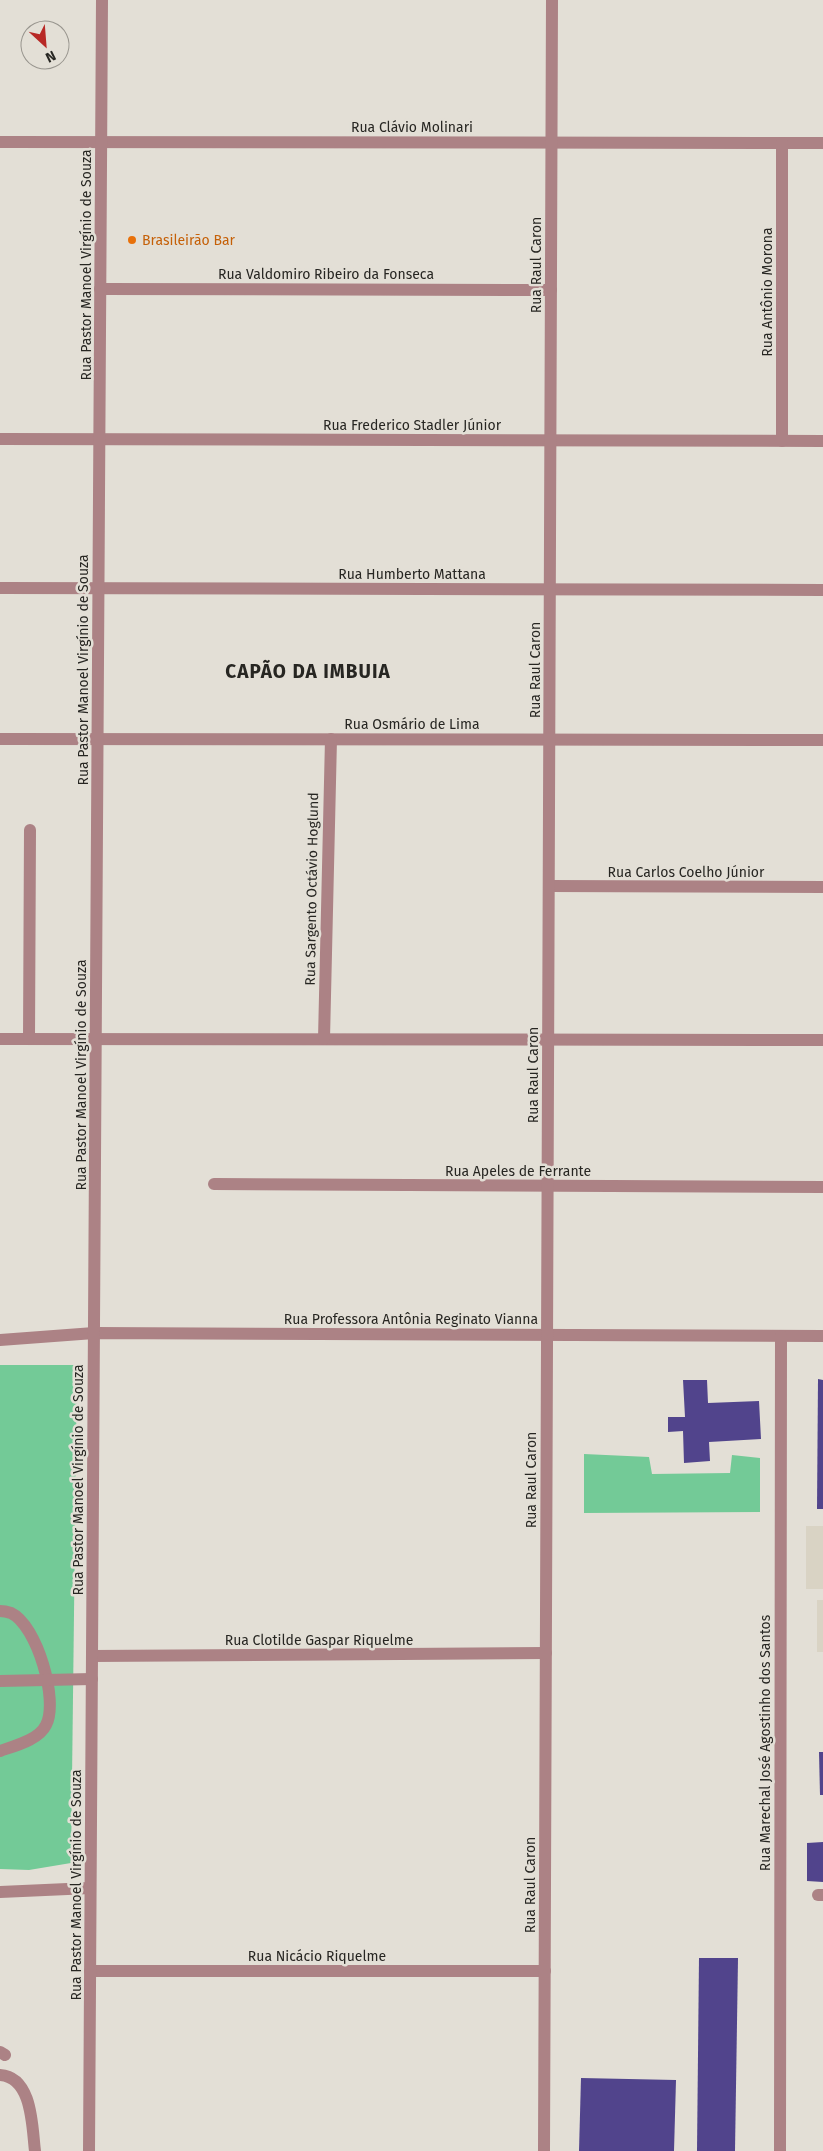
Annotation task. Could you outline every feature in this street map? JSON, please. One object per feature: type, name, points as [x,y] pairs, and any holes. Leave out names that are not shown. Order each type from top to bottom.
[{"type":"street","name":"Rua Pastor Manoel Virgínio de Souza","points":[[89,2151],[102,0]]},
{"type":"street","name":"Rua Raul Caron","points":[[544,2151],[552,0]]},
{"type":"street","name":"Rua Clávio Molinari","points":[[0,142],[823,143]]},
{"type":"street","name":"Rua Antônio Morona","points":[[782,142],[782,441]]},
{"type":"street","name":"Rua Valdomiro Ribeiro da Fonseca","points":[[100,289],[551,290]]},
{"type":"street","name":"Rua Frederico Stadler Júnior","points":[[0,439],[823,441]]},
{"type":"street","name":"Rua Humberto Mattana","points":[[0,588],[823,590]]},
{"type":"street","name":"Rua Osmário de Lima","points":[[0,739],[823,740]]},
{"type":"street","name":"Rua Sargento Octávio Hoglund","points":[[324,1039],[330,739]]},
{"type":"street","points":[[29,1039],[30,830]]},
{"type":"street","name":"Rua Carlos Coelho Júnior","points":[[549,886],[823,887]]},
{"type":"street","points":[[0,1039],[823,1040]]},
{"type":"street","name":"Rua Apeles de Ferrante","points":[[214,1184],[823,1187]]},
{"type":"street","name":"Rua Professora Antônia Reginato Vianna","points":[[0,1340],[94,1332],[823,1336]]},
{"type":"street","name":"Rua Marechal José Agostinho dos Santos","points":[[780,2151],[781,1336]]},
{"type":"street","points":[[0,1611],[12,1613],[25,1626],[39,1652],[46,1680],[49,1713],[46,1726],[35,1736],[0,1751]]},
{"type":"street","name":"Rua Clotilde Gaspar Riquelme","points":[[92,1656],[546,1653]]},
{"type":"street","points":[[0,1681],[92,1679]]},
{"type":"street","points":[[0,1892],[90,1888]]},
{"type":"street","name":"Rua Nicácio Riquelme","points":[[90,1971],[544,1971]]},
{"type":"street","points":[[0,2076],[6,2076],[22,2088],[28,2099],[35,2151]]},
{"type":"shaded area","points":[[806,1526],[823,1526],[823,1589],[806,1589]]},
{"type":"shaded area","points":[[817,1600],[823,1600],[823,1652],[817,1652]]},
{"type":"green space","points":[[0,1365],[77,1365],[71,1863],[29,1870],[0,1869]]},
{"type":"green space","points":[[584,1454],[649,1457],[652,1474],[730,1473],[732,1455],[760,1458],[760,1512],[584,1513]]},
{"type":"building","points":[[818,1379],[823,1380],[823,1509],[817,1509]]},
{"type":"building","points":[[683,1380],[707,1380],[708,1403],[759,1401],[761,1439],[709,1442],[710,1461],[684,1463],[683,1431],[668,1432],[668,1417],[685,1417]]},
{"type":"building","points":[[819,1752],[823,1752],[823,1795],[820,1795]]},
{"type":"building","points":[[823,1842],[823,1882],[807,1881],[807,1843]]},
{"type":"building","points":[[699,1958],[738,1958],[735,2151],[697,2151]]},
{"type":"building","points":[[581,2078],[676,2080],[674,2151],[579,2151]]},
{"type":"place","name":"Brasileirão Bar","points":[[132,240]]},
{"type":"district","name":"CAPÃO DA IMBUIA","points":[[308,671]]}]
